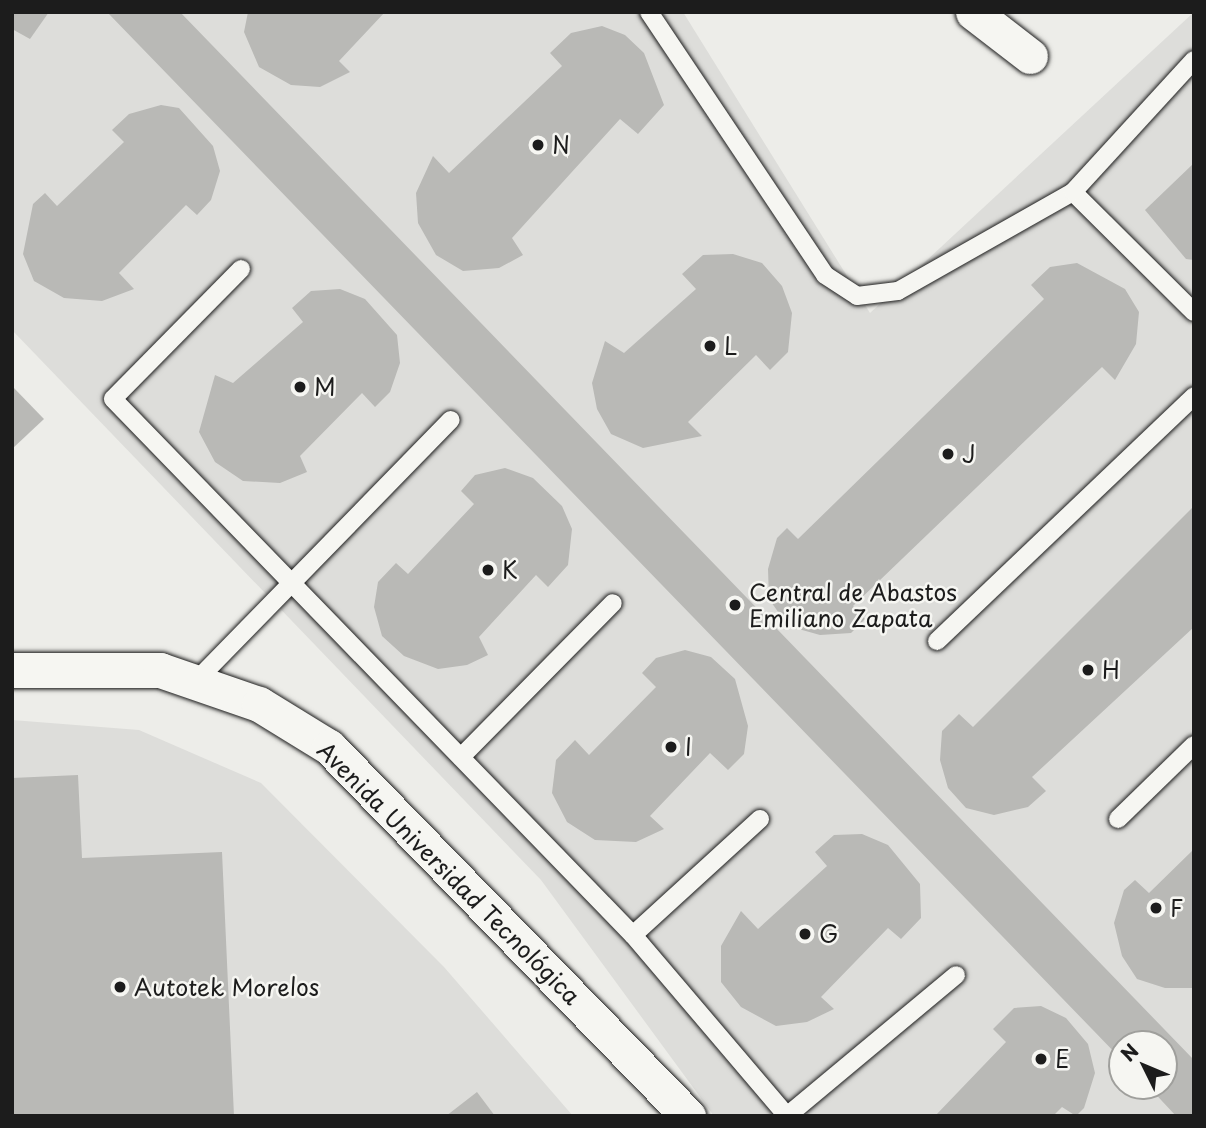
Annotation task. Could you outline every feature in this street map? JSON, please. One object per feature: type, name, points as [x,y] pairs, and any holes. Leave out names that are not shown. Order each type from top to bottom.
[{"type":"street","points":[[973,12],[1030,56]]},
{"type":"street","name":"Avenida Universidad Tecnológica","points":[[12,670],[160,670],[259,704],[329,747],[688,1116]]},
{"type":"lane","points":[[649,12],[825,275],[857,296],[898,291],[1073,192],[1194,60]]},
{"type":"lane","points":[[1073,192],[1194,312]]},
{"type":"lane","points":[[241,269],[113,400],[634,935],[787,1116],[956,975]]},
{"type":"lane","points":[[937,641],[1194,396]]},
{"type":"lane","points":[[194,682],[451,420]]},
{"type":"lane","points":[[461,757],[612,603]]},
{"type":"lane","points":[[1118,819],[1194,745]]},
{"type":"lane","points":[[634,935],[760,819]]},
{"type":"shaded area","name":"Central de Abastos Emiliano Zapata","points":[[12,12],[683,12],[870,313],[1194,12],[1194,1116],[714,1116],[541,880],[12,330]]},
{"type":"shaded area","points":[[12,720],[139,730],[261,783],[444,967],[573,1116],[12,1116]]},
{"type":"building","points":[[12,12],[49,12],[30,39],[12,29]]},
{"type":"building","points":[[107,12],[180,12],[1165,1030],[1108,1030],[1108,1046]]},
{"type":"building","points":[[248,12],[385,12],[339,61],[350,72],[320,87],[291,85],[259,67],[244,32]]},
{"type":"building","name":"N","points":[[602,26],[625,35],[644,53],[664,105],[638,134],[620,119],[512,238],[523,255],[499,268],[463,271],[436,255],[418,223],[416,193],[433,156],[449,173],[562,66],[550,53],[571,33]]},
{"type":"building","points":[[161,105],[179,108],[213,146],[220,171],[211,200],[197,215],[186,205],[119,273],[134,289],[102,301],[64,298],[34,281],[23,254],[33,204],[45,193],[57,206],[124,142],[112,130],[129,114]]},
{"type":"building","points":[[1194,163],[1194,260],[1186,259],[1145,210]]},
{"type":"building","name":"L","points":[[733,254],[762,263],[782,286],[792,313],[788,352],[770,370],[756,355],[688,422],[702,436],[643,448],[611,434],[597,409],[592,383],[605,341],[624,353],[696,289],[682,274],[703,255]]},
{"type":"building","name":"J","points":[[1077,263],[1125,289],[1139,312],[1136,344],[1115,380],[1102,367],[853,606],[865,619],[851,633],[820,635],[788,626],[769,599],[768,569],[777,538],[787,528],[798,539],[1044,299],[1031,285],[1050,267]]},
{"type":"building","name":"M","points":[[340,289],[365,299],[397,335],[400,363],[390,392],[375,407],[362,393],[300,456],[307,472],[280,483],[243,481],[215,462],[199,432],[215,375],[233,383],[303,322],[292,308],[311,291]]},
{"type":"building","points":[[12,386],[44,419],[12,449]]},
{"type":"building","name":"K","points":[[505,468],[533,478],[562,506],[572,529],[568,565],[548,587],[536,575],[479,637],[488,655],[467,665],[438,669],[404,656],[382,636],[374,607],[378,582],[396,563],[408,574],[474,504],[461,491],[475,475]]},
{"type":"building","name":"H","points":[[1194,506],[1194,627],[1032,777],[1046,791],[1028,807],[994,815],[966,808],[948,788],[940,760],[942,731],[959,714],[973,727]]},
{"type":"building","name":"I","points":[[685,650],[711,657],[735,679],[748,726],[744,754],[728,770],[710,753],[650,816],[664,829],[636,842],[595,840],[567,822],[552,793],[556,760],[575,740],[589,755],[656,687],[642,673],[656,658]]},
{"type":"building","name":"Autotek Morelos","points":[[78,775],[82,858],[222,852],[234,1116],[12,1116],[12,778]]},
{"type":"building","name":"G","points":[[862,834],[888,845],[920,884],[921,918],[901,939],[888,928],[821,997],[834,1009],[807,1022],[776,1026],[741,1007],[721,982],[721,946],[741,911],[758,929],[827,866],[815,852],[834,835]]},
{"type":"building","name":"F","points":[[1194,849],[1194,988],[1165,988],[1137,979],[1122,956],[1114,923],[1124,890],[1135,880],[1149,893]]},
{"type":"building","name":"E","points":[[1041,1006],[1066,1018],[1088,1044],[1095,1073],[1084,1108],[1076,1116],[1062,1107],[1053,1116],[935,1116],[1006,1042],[993,1029],[1014,1008]]},
{"type":"building","points":[[1178,1043],[1194,1060],[1194,1116],[1176,1116],[1161,1100],[1178,1100]]},
{"type":"building","points":[[477,1092],[495,1116],[446,1116]]},
{"type":"place","name":"N","points":[[538,145]]},
{"type":"place","name":"L","points":[[710,346]]},
{"type":"place","name":"M","points":[[300,387]]},
{"type":"place","name":"J","points":[[948,454]]},
{"type":"place","name":"K","points":[[488,570]]},
{"type":"place","name":"Central de Abastos Emiliano Zapata","points":[[735,605]]},
{"type":"place","name":"H","points":[[1088,670]]},
{"type":"place","name":"I","points":[[671,747]]},
{"type":"place","name":"F","points":[[1156,908]]},
{"type":"place","name":"G","points":[[805,934]]},
{"type":"place","name":"Autotek Morelos","points":[[120,987]]},
{"type":"place","name":"E","points":[[1041,1059]]}]
